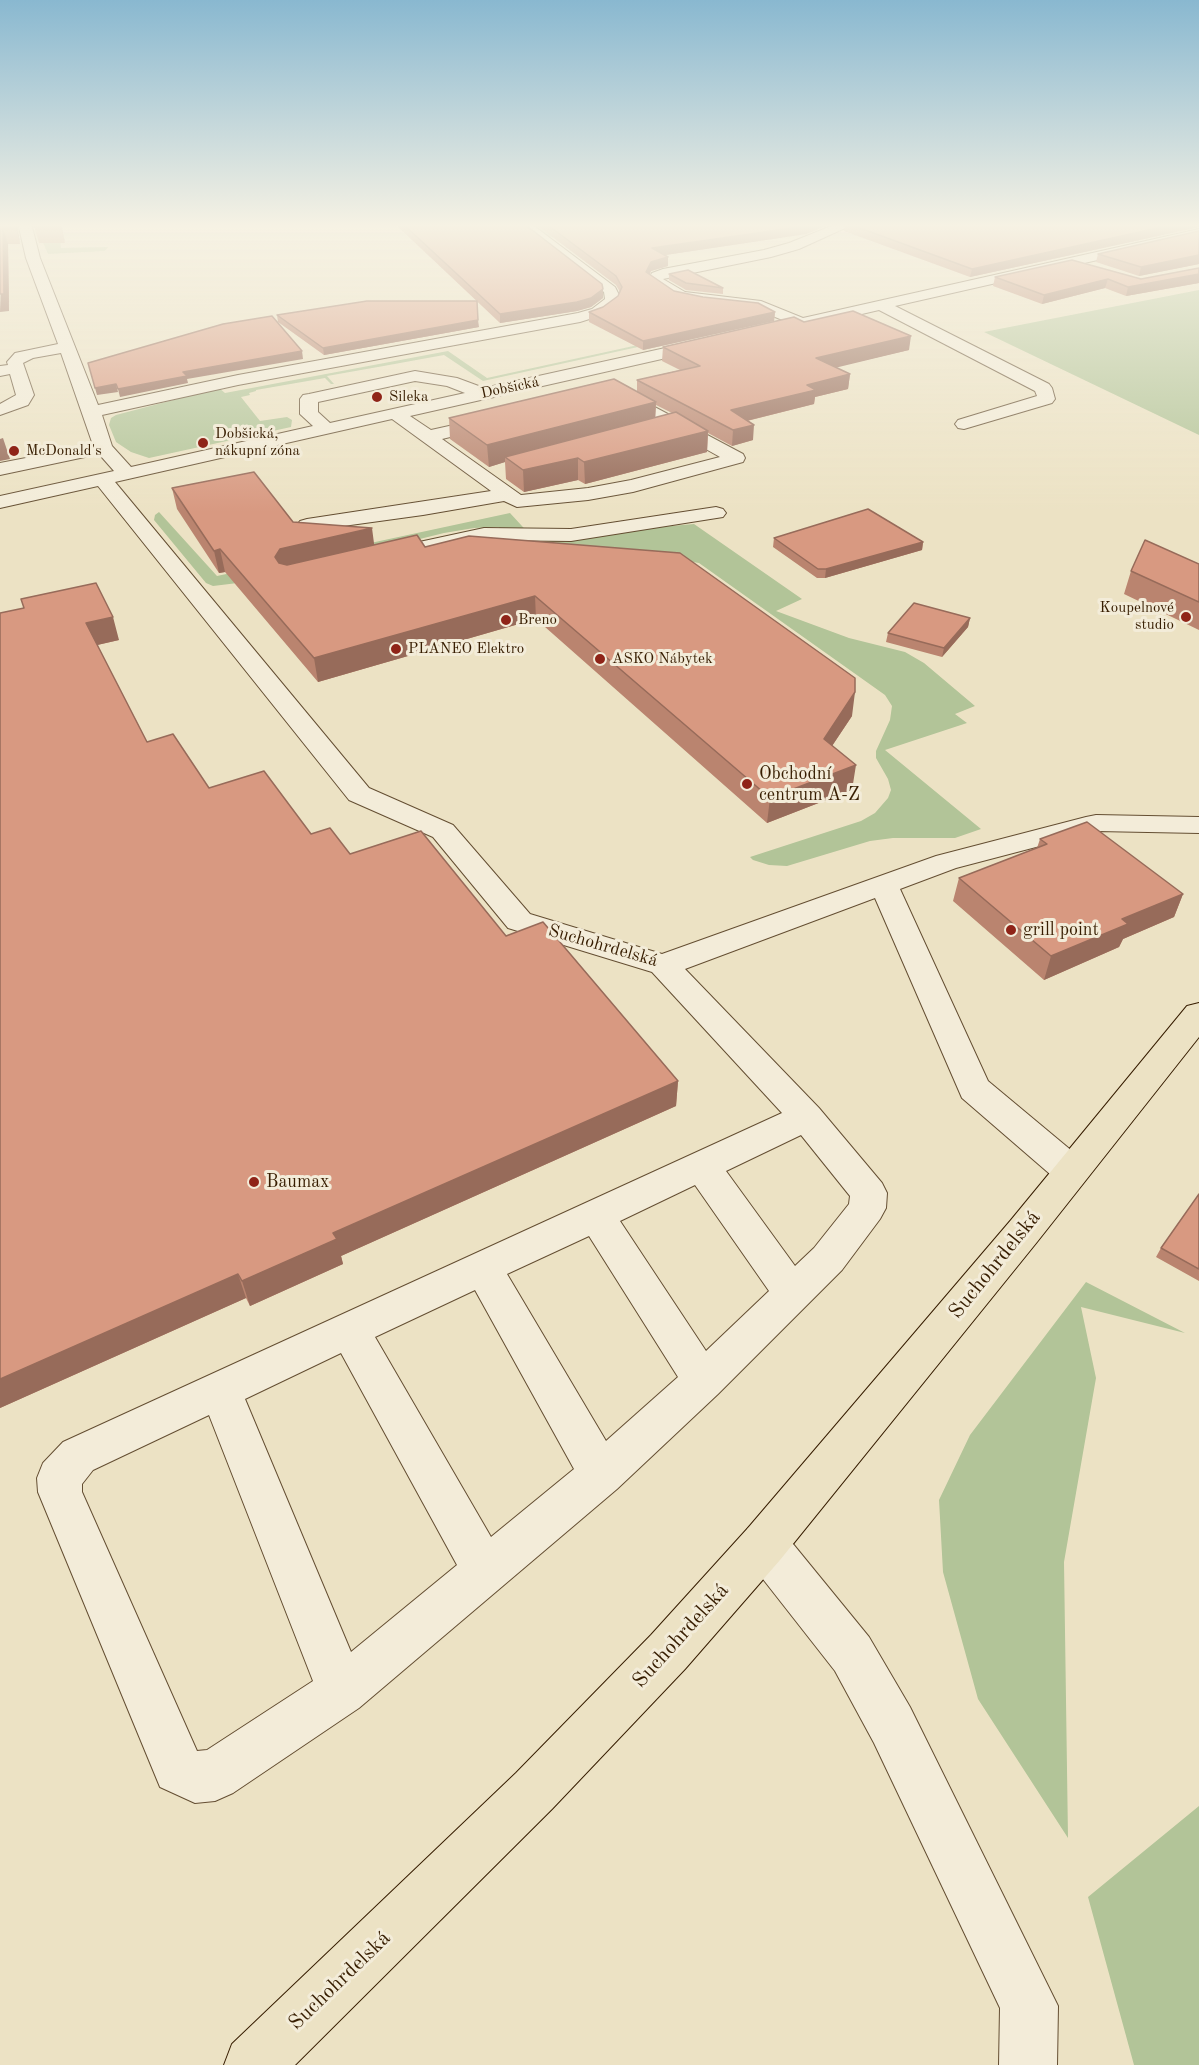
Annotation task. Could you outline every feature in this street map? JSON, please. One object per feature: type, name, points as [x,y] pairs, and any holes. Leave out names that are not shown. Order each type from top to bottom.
[{"type":"main road","name":"Suchohrdelská","points":[[253,2065],[534,1791],[668,1652],[764,1544],[1024,1231],[1199,1014]]},
{"type":"street","points":[[56,319],[92,412],[103,448],[128,475]]},
{"type":"street","points":[[92,412],[238,380],[567,319]]},
{"type":"street","points":[[793,319],[802,323]]},
{"type":"street","points":[[779,328],[818,319]]},
{"type":"street","points":[[910,319],[1043,387],[1046,399],[964,424]]},
{"type":"street","name":"Dobšická","points":[[0,502],[722,341]]},
{"type":"street","points":[[0,410],[22,401],[25,395],[15,362],[21,356],[67,347]]},
{"type":"street","points":[[0,371],[18,368]]},
{"type":"street","points":[[308,407],[415,376],[443,380],[482,394]]},
{"type":"street","points":[[308,407],[443,380]]},
{"type":"street","points":[[395,413],[517,501],[588,494],[633,486],[736,458],[616,392],[605,394]]},
{"type":"street","points":[[308,407],[326,428]]},
{"type":"street","points":[[426,437],[515,416]]},
{"type":"street","points":[[654,432],[677,425]]},
{"type":"street","points":[[0,469],[103,448]]},
{"type":"street","points":[[482,477],[505,471]]},
{"type":"street","name":"Suchohrdelská","points":[[103,480],[359,794],[443,831],[519,921],[663,965],[946,862],[1096,823],[1199,825]]},
{"type":"street","points":[[308,525],[423,509],[507,494]]},
{"type":"street","points":[[360,563],[484,534],[571,535],[716,513]]},
{"type":"street","points":[[884,886],[974,1089],[1071,1171]]},
{"type":"street","points":[[663,965],[807,1117],[869,1193],[867,1209],[828,1259],[703,1381],[601,1474],[342,1691],[214,1775],[195,1777],[178,1769],[60,1492],[59,1478],[78,1456],[807,1117]]},
{"type":"street","points":[[702,1166],[793,1294]]},
{"type":"street","points":[[596,1215],[703,1381]]},
{"type":"street","points":[[483,1268],[601,1474]]},
{"type":"street","points":[[350,1330],[486,1572]]},
{"type":"street","points":[[220,1390],[342,1691]]},
{"type":"street","points":[[764,1544],[852,1654],[892,1725],[1029,2006],[1028,2065]]},
{"type":"green space","points":[[653,319],[662,319],[679,338],[483,381],[444,355],[327,376],[334,384],[325,378],[256,390],[249,393],[250,395],[241,397],[260,421],[287,417],[292,420],[291,427],[149,458],[131,452],[116,442],[109,425],[111,418],[116,415],[219,388],[225,393],[448,351],[487,378],[670,338]]},
{"type":"green space","points":[[1049,319],[1199,319],[1199,435],[984,332]]},
{"type":"green space","points":[[159,512],[217,576],[510,513],[533,538],[694,524],[802,599],[776,611],[849,638],[905,652],[924,663],[975,706],[955,714],[967,723],[885,750],[981,829],[955,838],[893,838],[870,841],[787,866],[769,865],[753,860],[750,857],[861,821],[875,813],[888,798],[891,790],[888,779],[876,758],[876,751],[890,720],[892,706],[885,695],[699,563],[622,550],[493,539],[499,527],[474,528],[444,533],[246,582],[213,586],[206,583],[154,520],[155,515]]},
{"type":"green space","points":[[1086,1282],[1185,1333],[1081,1307],[1096,1378],[1064,1562],[1068,1838],[978,1699],[943,1572],[939,1500],[970,1435]]},
{"type":"green space","points":[[1199,1806],[1199,2065],[1134,2065],[1088,1897]]},
{"type":"building","points":[[251,319],[275,319],[302,351],[183,372],[187,376],[118,389],[116,384],[95,388],[88,363],[223,324]]},
{"type":"building","points":[[283,319],[478,319],[478,320],[323,348]]},
{"type":"building","points":[[603,319],[741,319],[643,341]]},
{"type":"building","points":[[784,319],[799,319],[804,322],[816,319],[872,319],[911,336],[816,358],[850,374],[807,385],[816,390],[731,410],[754,425],[733,430],[637,380],[700,366],[663,347]]},
{"type":"building","points":[[614,379],[656,402],[487,445],[449,418]]},
{"type":"building","points":[[676,412],[708,431],[584,462],[578,458],[523,470],[505,457]]},
{"type":"building","points":[[254,472],[293,522],[372,528],[280,549],[275,557],[279,563],[287,565],[417,535],[425,547],[469,536],[680,553],[855,678],[855,692],[824,739],[856,765],[770,798],[535,596],[314,658],[220,549],[214,551],[172,488]]},
{"type":"building","points":[[868,509],[923,542],[826,569],[818,569],[774,538]]},
{"type":"building","points":[[1145,540],[1199,564],[1199,602],[1131,571]]},
{"type":"building","name":"Baumax","points":[[96,583],[113,617],[86,623],[147,742],[173,734],[209,788],[264,771],[311,834],[330,828],[350,854],[421,831],[506,936],[543,922],[678,1081],[333,1233],[337,1239],[242,1281],[238,1274],[0,1379],[0,613],[24,608],[21,599]]},
{"type":"building","points":[[914,603],[970,618],[944,648],[888,633]]},
{"type":"building","points":[[1087,822],[1183,894],[1122,919],[1128,924],[1051,956],[959,878],[1047,844],[1040,839]]},
{"type":"building","points":[[1199,1194],[1199,1269],[1161,1248]]},
{"type":"place","name":"Sileka","points":[[377,397]]},
{"type":"place","name":"Dobšická, nákupní zóna","points":[[203,443]]},
{"type":"place","name":"McDonald's","points":[[14,451]]},
{"type":"place","name":"Koupelnové studio","points":[[1186,617]]},
{"type":"place","name":"Breno","points":[[506,620]]},
{"type":"place","name":"PLANEO Elektro","points":[[396,649]]},
{"type":"place","name":"ASKO Nábytek","points":[[600,659]]},
{"type":"place","name":"Obchodní centrum A-Z","points":[[747,784]]},
{"type":"place","name":"grill point","points":[[1011,930]]},
{"type":"place","name":"Baumax","points":[[254,1182]]}]
